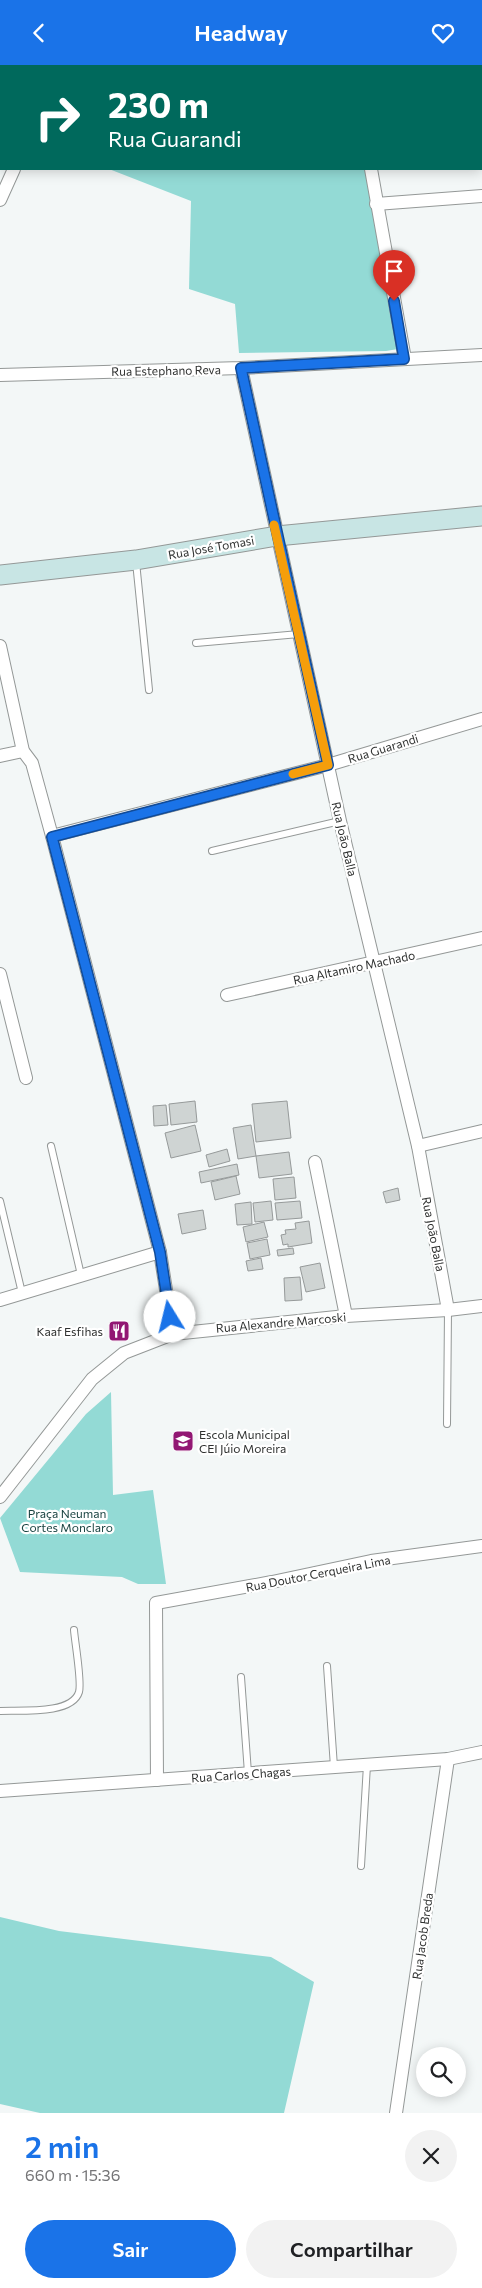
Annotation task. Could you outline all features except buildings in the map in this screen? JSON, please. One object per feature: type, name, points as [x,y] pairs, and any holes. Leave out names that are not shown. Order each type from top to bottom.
[{"type":"street","points":[[0,200],[3,184],[13,170]]},
{"type":"street","points":[[371,170],[404,359]]},
{"type":"street","points":[[376,204],[482,196]]},
{"type":"street","name":"Rua Estephano Reva","points":[[0,375],[241,368],[482,355]]},
{"type":"street","name":"Rua João Balla","points":[[241,368],[276,536],[340,821],[418,1146],[448,1310]]},
{"type":"street","name":"Rua José Tomasi","points":[[0,575],[136,560],[276,536],[482,515]]},
{"type":"street","points":[[0,646],[23,751],[32,763],[160,1252],[173,1334]]},
{"type":"street","name":"Rua Guarandi","points":[[52,837],[328,765],[482,719]]},
{"type":"street","points":[[0,756],[23,751]]},
{"type":"street","name":"Rua Altamiro Machado","points":[[227,995],[482,938]]},
{"type":"street","points":[[0,974],[26,1078]]},
{"type":"street","points":[[418,1146],[482,1131]]},
{"type":"street","points":[[315,1162],[346,1316]]},
{"type":"street","points":[[0,1300],[160,1252]]},
{"type":"street","name":"Rua Alexandre Marcoski","points":[[0,1497],[92,1379],[124,1353],[173,1334],[346,1316],[482,1306]]},
{"type":"street","name":"Rua Doutor Cerqueira Lima","points":[[157,1780],[156,1603],[272,1582],[371,1561],[482,1547]]},
{"type":"street","name":"Rua Carlos Chagas","points":[[0,1791],[448,1759],[482,1752]]},
{"type":"street","name":"Rua Jacob Breda","points":[[396,2113],[448,1759]]},
{"type":"lane","points":[[136,560],[149,690]]},
{"type":"lane","points":[[196,643],[299,635]]},
{"type":"lane","points":[[212,851],[340,821]]},
{"type":"lane","points":[[51,1146],[81,1275]]},
{"type":"lane","points":[[0,1201],[22,1293]]},
{"type":"lane","points":[[447,1424],[448,1310]]},
{"type":"lane","points":[[0,1711],[64,1707],[74,1701],[80,1691],[74,1630]]},
{"type":"lane","points":[[327,1666],[334,1767]]},
{"type":"lane","points":[[241,1677],[248,1773]]},
{"type":"lane","points":[[361,1866],[367,1765]]},
{"type":"green space","points":[[112,170],[369,170],[398,349],[386,351],[239,353],[235,304],[189,289],[191,201]]},
{"type":"green space","name":"Praça Neuman Cortes Monclaro","points":[[111,1392],[113,1495],[153,1490],[166,1584],[138,1584],[122,1577],[20,1572],[0,1518],[86,1414]]},
{"type":"green space","points":[[0,1917],[59,1931],[271,1957],[314,1982],[284,2113],[40,2113],[0,2104]]},
{"type":"slow traffic","points":[[274,525],[328,765],[293,774]]},
{"type":"place","name":"Kaaf Esfihas","points":[[119,1331]]},
{"type":"place","name":"Escola Municipal CEI Júio Moreira","points":[[183,1441]]},
{"type":"route","points":[[170,1317],[160,1252],[52,837],[328,765],[276,536],[241,368],[404,359],[394,301]]}]
